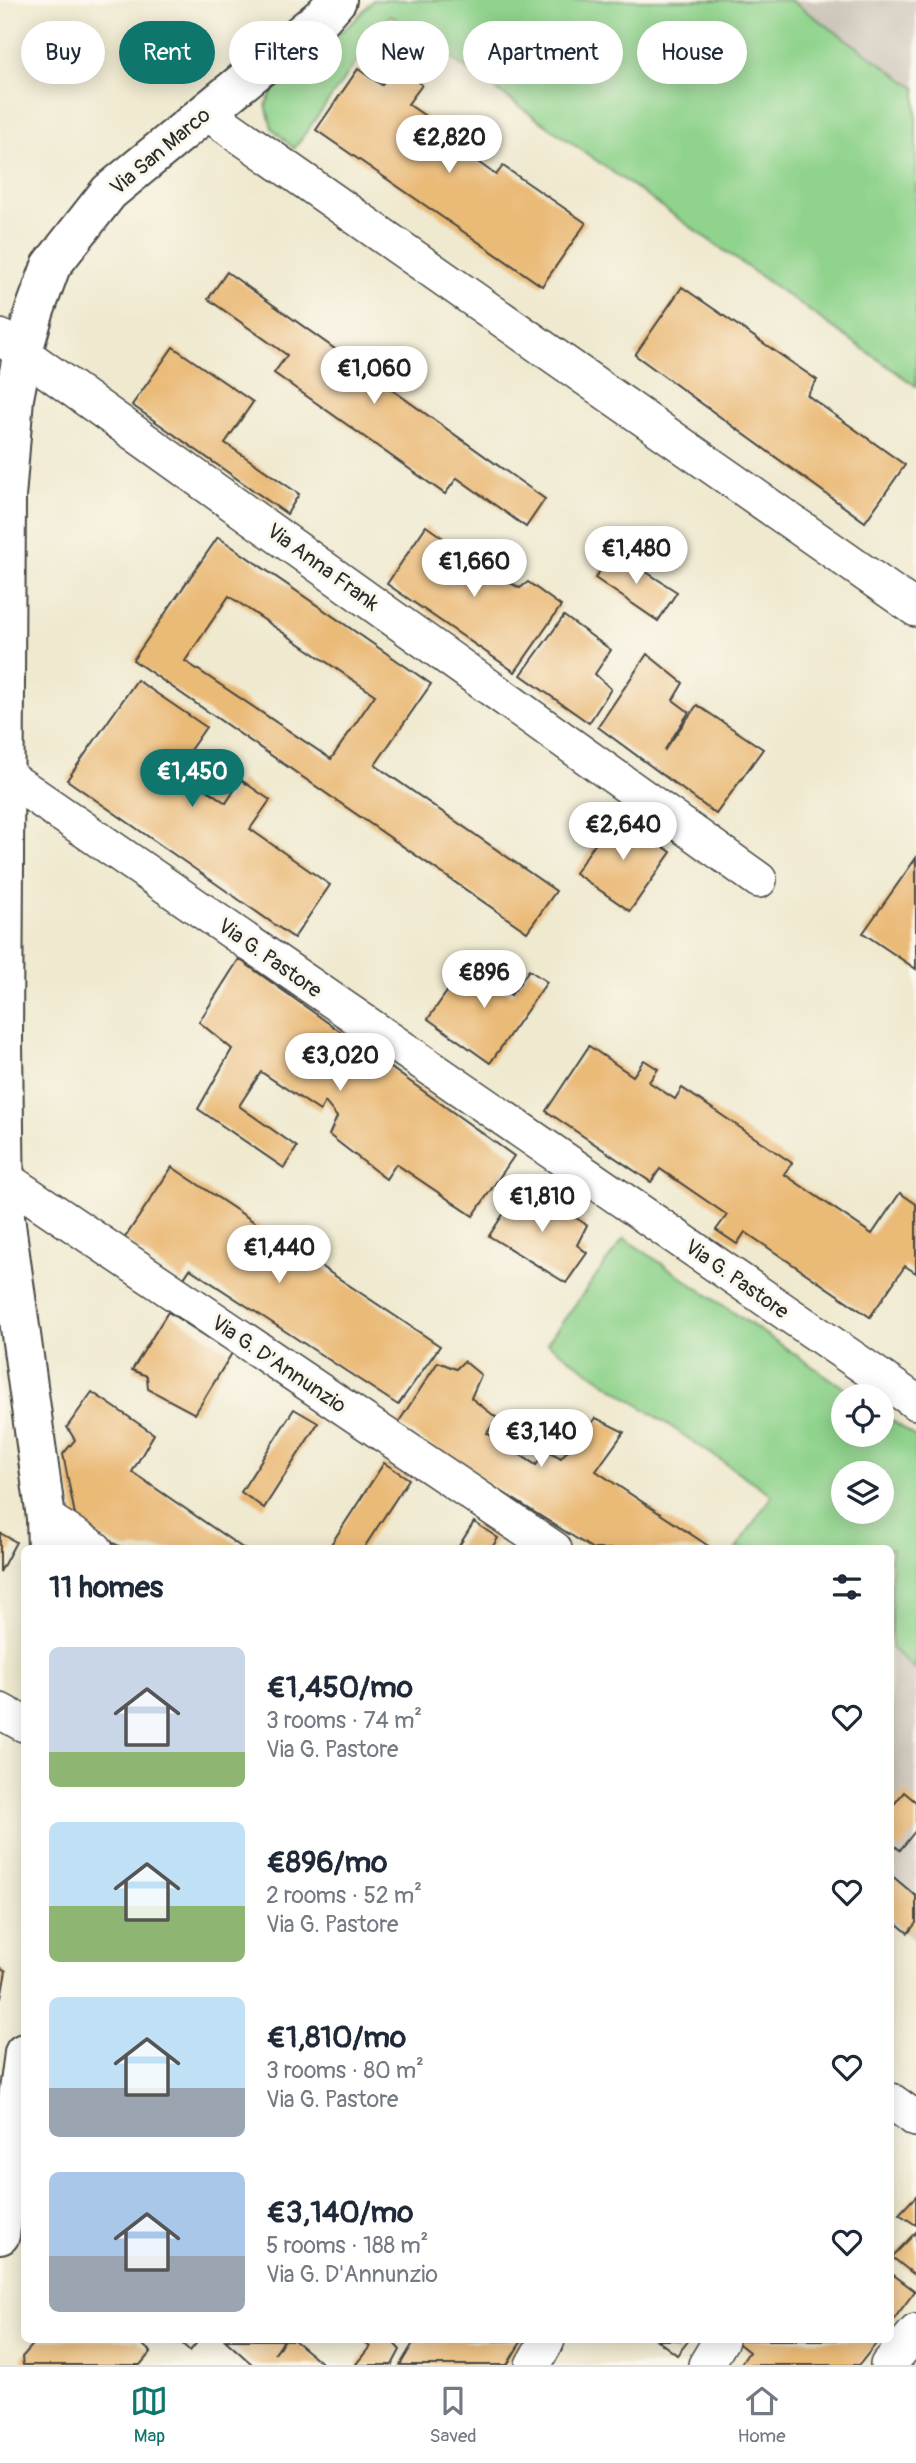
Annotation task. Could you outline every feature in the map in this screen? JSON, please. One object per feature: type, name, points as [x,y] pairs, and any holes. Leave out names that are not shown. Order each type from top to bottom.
[{"type":"main road","name":"Via San Marco","points":[[46,1534],[5,1217],[2,779],[6,497],[14,398],[12,344],[35,310],[51,266],[109,192],[323,16],[337,0]]},
{"type":"main road","points":[[0,2235],[15,2063]]},
{"type":"street","points":[[206,112],[916,609]]},
{"type":"street","name":"Via Anna Frank","points":[[12,344],[759,880]]},
{"type":"street","name":"Via G. Pastore","points":[[2,779],[916,1402]]},
{"type":"street","name":"Via G. D'Annunzio","points":[[4,1178],[548,1545]]},
{"type":"street","points":[[46,1534],[82,1545]]},
{"type":"street","points":[[0,1711],[21,1722]]},
{"type":"street","points":[[894,2103],[916,2119]]},
{"type":"street","points":[[888,2365],[916,2332]]},
{"type":"street","points":[[533,2365],[545,2343]]},
{"type":"street","points":[[706,2365],[719,2343]]},
{"type":"shaded area","points":[[790,0],[916,0],[916,88],[823,23]]},
{"type":"shaded area","points":[[894,1651],[916,1669],[916,1942],[894,1924]]},
{"type":"green space","points":[[373,0],[790,0],[916,88],[916,386],[488,84],[623,84],[623,21],[463,21],[463,66],[449,57],[449,21],[399,21],[390,15],[386,21],[356,21],[356,62],[342,82],[342,31]]},
{"type":"green space","points":[[341,84],[294,149],[272,128],[266,105],[275,85]]},
{"type":"green space","points":[[624,1238],[838,1384],[831,1384],[831,1447],[894,1447],[894,1422],[916,1437],[916,1669],[894,1651],[894,1545],[739,1545],[772,1495],[547,1343]]},
{"type":"building","points":[[356,72],[356,84],[421,84],[408,104],[434,122],[430,128],[496,175],[503,166],[586,223],[542,286],[316,130]]},
{"type":"building","points":[[227,272],[545,499],[526,527],[457,478],[445,494],[274,373],[287,355],[208,299]]},
{"type":"building","points":[[682,287],[817,380],[807,395],[905,465],[865,522],[635,355]]},
{"type":"building","points":[[173,347],[253,402],[225,443],[299,494],[287,514],[132,405]]},
{"type":"building","points":[[426,526],[492,573],[520,588],[528,582],[561,606],[515,672],[387,584]]},
{"type":"building","points":[[218,537],[431,684],[375,765],[556,891],[527,932],[133,660]],"holes":[[[229,596],[375,695],[331,759],[185,661]]]},
{"type":"building","points":[[614,551],[677,592],[658,621],[595,578]]},
{"type":"building","points":[[564,616],[611,650],[595,674],[611,689],[589,723],[521,675]]},
{"type":"building","points":[[647,654],[683,683],[673,700],[689,712],[664,751],[697,705],[763,749],[716,814],[598,727]]},
{"type":"building","points":[[137,680],[206,727],[177,769],[226,803],[241,780],[270,800],[250,829],[330,885],[294,938],[67,780]]},
{"type":"building","points":[[615,814],[671,852],[630,911],[575,873]]},
{"type":"building","points":[[916,858],[916,969],[863,933]]},
{"type":"building","points":[[239,959],[514,1156],[473,1216],[396,1164],[386,1179],[329,1135],[337,1117],[325,1102],[320,1111],[261,1072],[239,1106],[297,1147],[284,1168],[198,1109],[232,1049],[199,1022]]},
{"type":"building","points":[[467,963],[511,995],[529,970],[547,982],[490,1063],[428,1019]]},
{"type":"building","points":[[589,1046],[633,1076],[644,1060],[658,1069],[649,1082],[675,1099],[682,1088],[792,1163],[784,1174],[872,1234],[900,1193],[916,1204],[916,1273],[905,1266],[870,1317],[745,1232],[737,1244],[716,1230],[727,1215],[660,1169],[651,1182],[546,1111]]},
{"type":"building","points":[[172,1167],[440,1346],[398,1405],[190,1269],[182,1281],[124,1239]]},
{"type":"building","points":[[523,1184],[587,1225],[577,1245],[587,1253],[566,1283],[489,1236]]},
{"type":"building","points":[[168,1312],[232,1353],[195,1414],[148,1389],[147,1376],[132,1370]]},
{"type":"building","points":[[464,1361],[481,1375],[471,1398],[497,1418],[487,1433],[536,1465],[546,1450],[561,1458],[596,1418],[624,1432],[596,1471],[707,1545],[587,1545],[398,1423],[438,1362],[456,1369]]},
{"type":"building","points":[[92,1392],[154,1434],[132,1472],[238,1545],[117,1545],[77,1525],[63,1454],[75,1440],[67,1427]]},
{"type":"building","points":[[294,1409],[318,1423],[264,1508],[241,1492]]},
{"type":"building","points":[[384,1463],[409,1479],[366,1545],[331,1545]]},
{"type":"building","points":[[474,1522],[498,1538],[494,1545],[460,1545]]},
{"type":"building","points":[[0,1533],[16,1542],[0,1572]]},
{"type":"building","points":[[904,1792],[916,1802],[916,1830],[900,1850],[894,1845],[895,1803]]},
{"type":"building","points":[[894,1878],[916,1896],[916,1923],[908,1933],[894,1921]]},
{"type":"building","points":[[0,1967],[6,1971],[1,1998],[0,1998]]},
{"type":"building","points":[[916,2196],[916,2225],[899,2214]]},
{"type":"building","points":[[916,2232],[916,2276],[894,2259],[894,2255]]},
{"type":"building","points":[[894,2275],[915,2291],[894,2319]]},
{"type":"building","points":[[34,2343],[140,2343],[151,2352],[140,2365],[23,2365],[22,2357]]},
{"type":"building","points":[[181,2343],[197,2343],[190,2351]]},
{"type":"building","points":[[228,2343],[282,2343],[274,2354],[283,2343],[298,2343],[324,2365],[253,2365]]},
{"type":"building","points":[[365,2343],[394,2343],[400,2350],[392,2365],[357,2365],[370,2347]]},
{"type":"building","points":[[413,2343],[520,2343],[507,2365],[400,2365]]},
{"type":"building","points":[[661,2343],[687,2343],[677,2355]]},
{"type":"building","points":[[738,2343],[877,2343],[859,2365],[740,2365],[749,2352]]}]
